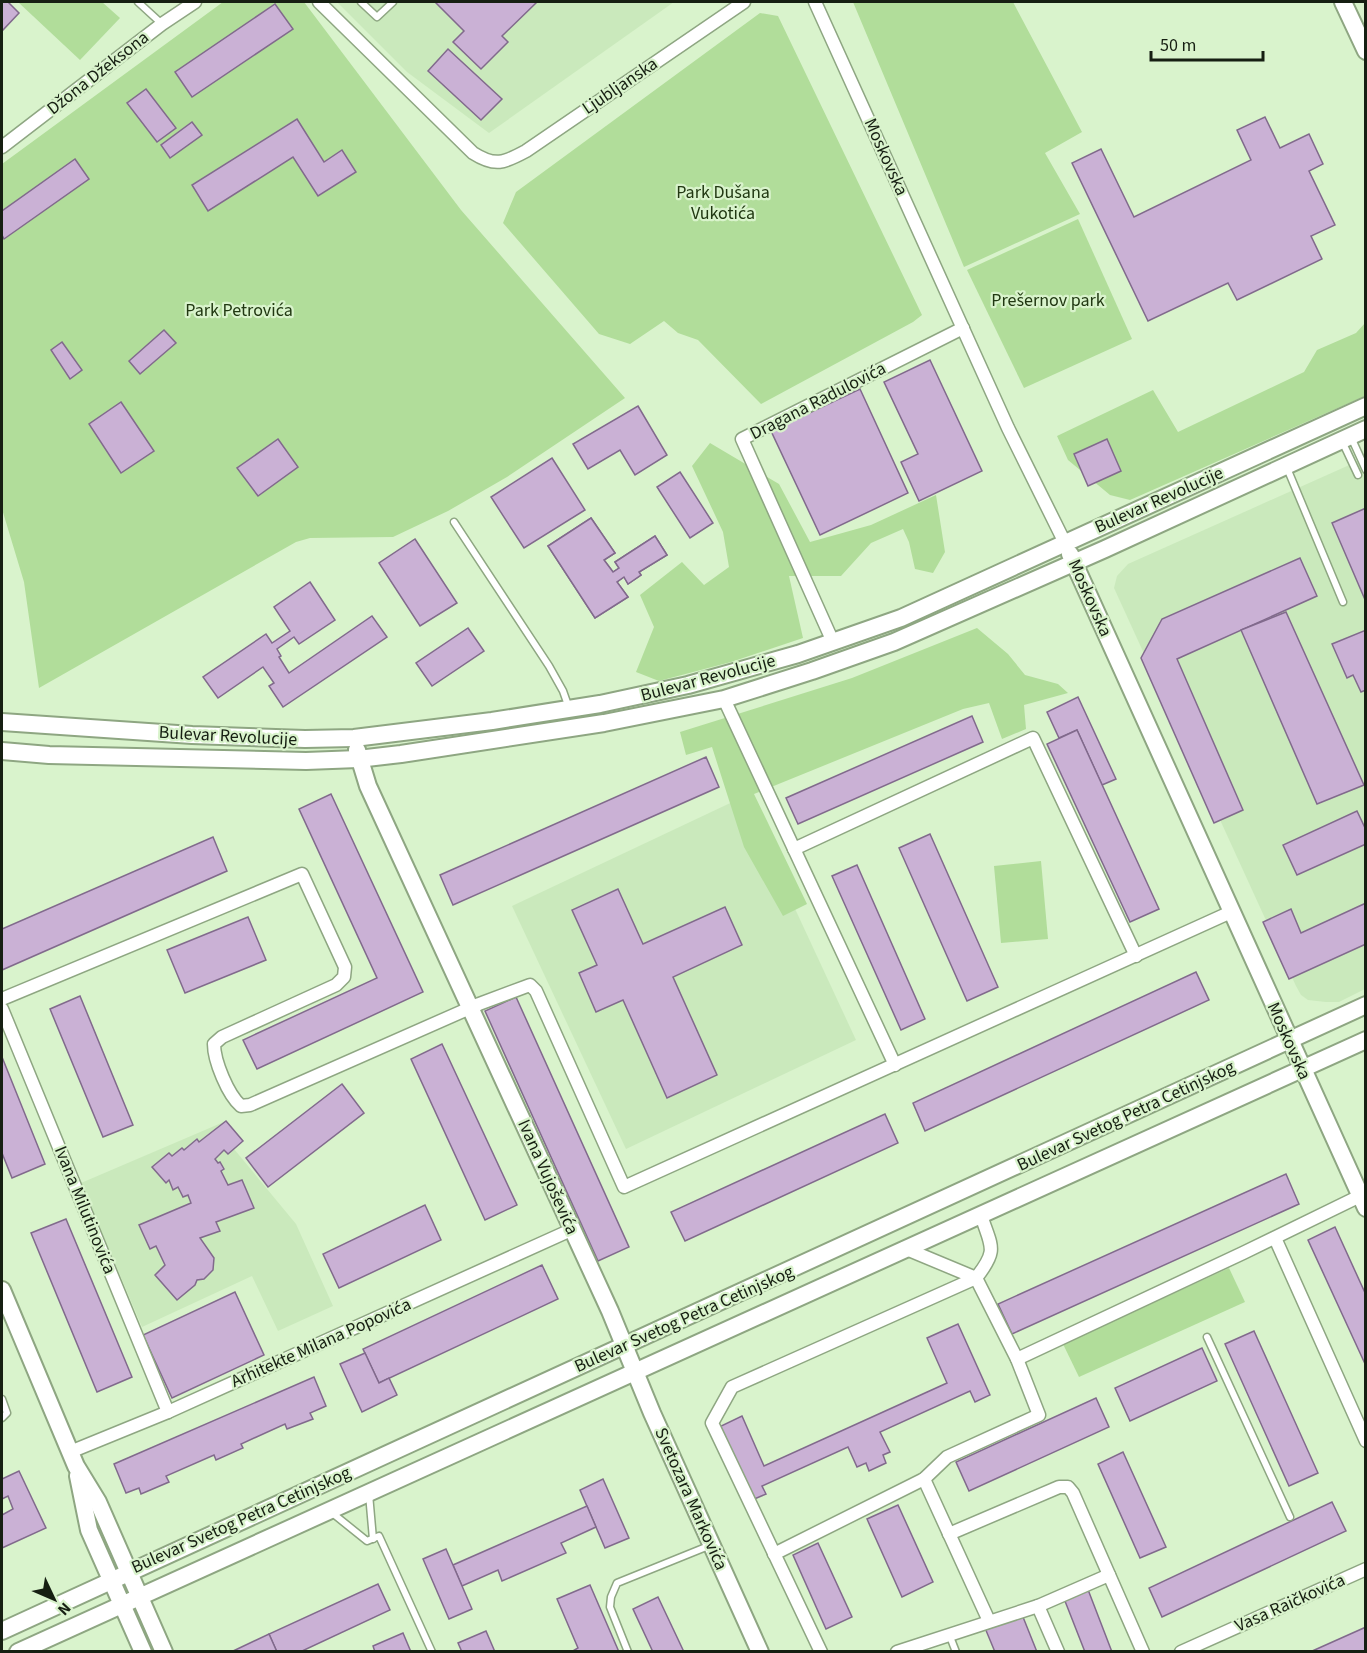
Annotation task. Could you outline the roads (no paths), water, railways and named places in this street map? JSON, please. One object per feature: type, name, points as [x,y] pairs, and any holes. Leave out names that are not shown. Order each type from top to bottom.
[{"type":"main road","points":[[1343,2],[1365,51]]},
{"type":"main road","name":"Bulevar Revolucije","points":[[2,722],[192,735],[305,739],[354,738],[492,722],[688,685],[752,668],[901,618],[1365,406]]},
{"type":"main road","name":"Bulevar Revolucije","points":[[2,751],[49,755],[306,761],[358,759],[604,723],[724,699],[894,642],[1352,435]]},
{"type":"main road","name":"Moskovska","points":[[1065,543],[1363,1202]]},
{"type":"main road","name":"Ivana Vujoševića","points":[[354,738],[358,759],[368,786],[625,1346]]},
{"type":"main road","name":"Bulevar Svetog Petra Cetinjskog","points":[[2,1631],[1365,1005]]},
{"type":"main road","name":"Bulevar Svetog Petra Cetinjskog","points":[[18,1652],[1365,1040]]},
{"type":"main road","points":[[2,1290],[5,1308],[73,1459],[99,1502],[164,1652]]},
{"type":"main road","name":"Svetozara Markovića","points":[[625,1346],[652,1413],[760,1652]]},
{"type":"main road","points":[[73,1459],[89,1530],[143,1652]]},
{"type":"street","name":"Džona Džeksona","points":[[2,147],[162,24],[195,2]]},
{"type":"street","name":"Ljubljanska","points":[[319,2],[473,153],[493,163],[513,158],[526,151],[744,2]]},
{"type":"street","name":"Moskovska","points":[[815,2],[1008,428],[1065,543]]},
{"type":"street","name":"Dragana Radulovića","points":[[833,642],[742,439],[963,328]]},
{"type":"street","points":[[724,699],[895,1065]]},
{"type":"street","points":[[794,849],[1033,738],[1136,956]]},
{"type":"street","points":[[2,999],[302,874],[345,967],[344,976],[336,985],[222,1037],[214,1044],[214,1055],[234,1100],[241,1106],[250,1105],[471,1008],[530,985],[533,987],[624,1187],[1231,912]]},
{"type":"street","name":"Ivana Milutinovića","points":[[2,1009],[168,1412]]},
{"type":"street","name":"Moskovska","points":[[1275,1238],[1363,1202]]},
{"type":"street","points":[[821,1652],[712,1424],[732,1387],[976,1278],[989,1261],[991,1252],[991,1244],[981,1215]]},
{"type":"street","name":"Arhitekte Milana Popovića","points":[[73,1459],[168,1412],[571,1230]]},
{"type":"street","points":[[1017,1359],[1275,1238],[1365,1441]]},
{"type":"street","points":[[774,1554],[924,1479],[946,1457],[1039,1415],[1017,1359],[976,1278],[904,1248]]},
{"type":"street","points":[[924,1479],[989,1621]]},
{"type":"street","points":[[949,1534],[1059,1487],[1068,1487],[1073,1493],[1143,1652]]},
{"type":"street","name":"Vasa Raičkovića","points":[[1181,1652],[1365,1569]]},
{"type":"street","points":[[897,1652],[1038,1606],[1109,1575]]},
{"type":"street","points":[[1038,1606],[1058,1652]]},
{"type":"lane","points":[[138,2],[162,24]]},
{"type":"lane","points":[[361,2],[377,17],[393,2]]},
{"type":"lane","points":[[1352,435],[1365,470]]},
{"type":"lane","points":[[1352,435],[1358,475]]},
{"type":"lane","points":[[1285,464],[1342,602]]},
{"type":"lane","points":[[454,522],[564,690],[569,709]]},
{"type":"lane","points":[[1207,1337],[1290,1517]]},
{"type":"lane","points":[[2,1400],[7,1413],[2,1418]]},
{"type":"lane","points":[[368,1492],[370,1540]]},
{"type":"lane","points":[[329,1510],[370,1540]]},
{"type":"lane","points":[[370,1540],[378,1536],[432,1652]]},
{"type":"lane","points":[[628,1652],[610,1607],[611,1597],[617,1583],[711,1545]]},
{"type":"lane","points":[[949,1634],[956,1652]]},
{"type":"lane","points":[[428,1644],[439,1652]]},
{"type":"park label","name":"Park Dušana Vukotića","points":[[723,202]]},
{"type":"park label","name":"Prešernov park","points":[[1048,300]]},
{"type":"park label","name":"Park Petrovića","points":[[239,310]]}]
